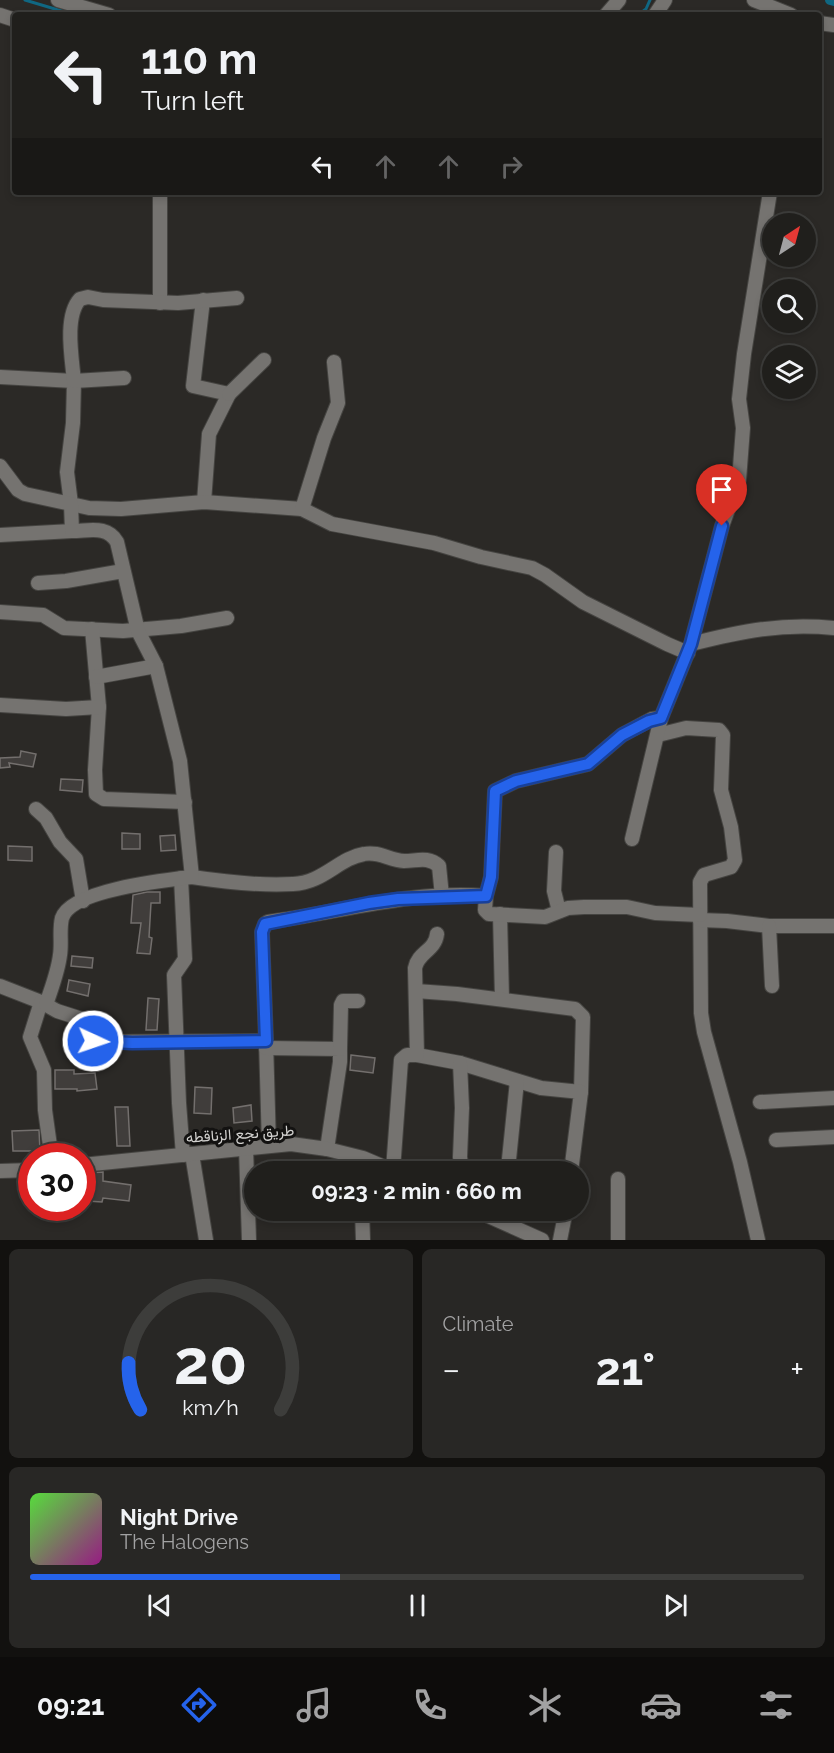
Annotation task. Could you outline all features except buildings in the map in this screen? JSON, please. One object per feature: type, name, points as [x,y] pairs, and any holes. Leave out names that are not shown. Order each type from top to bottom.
[{"type":"street","points":[[58,0],[99,12]]},
{"type":"street","points":[[609,12],[619,0]]},
{"type":"street","points":[[754,0],[786,9]]},
{"type":"street","points":[[160,195],[160,303]]},
{"type":"street","points":[[632,839],[661,718],[689,648],[722,526],[739,480],[742,428],[739,399],[770,195]]},
{"type":"street","points":[[72,531],[67,472],[73,423],[74,381],[70,335],[75,305],[80,299],[88,297],[160,303],[237,298]]},
{"type":"street","points":[[203,300],[193,386],[229,394]]},
{"type":"street","points":[[204,502],[209,434],[229,394],[264,360]]},
{"type":"street","points":[[302,509],[324,438],[338,403],[334,362]]},
{"type":"street","points":[[0,377],[74,381],[124,378]]},
{"type":"street","points":[[0,466],[14,485],[25,494],[89,508],[121,510],[204,502],[302,509],[332,524],[434,543],[536,570],[583,602],[666,644],[689,648],[772,627],[801,625],[834,628]]},
{"type":"street","points":[[0,535],[72,531],[110,533],[117,542],[138,631],[156,666],[180,760],[184,802],[187,878],[185,959],[174,975],[177,1042],[188,1154],[206,1240]]},
{"type":"street","points":[[38,583],[123,572]]},
{"type":"street","points":[[0,612],[39,614],[64,628],[138,631],[227,618]]},
{"type":"street","points":[[92,629],[99,708],[95,770],[96,794],[104,799],[184,802]]},
{"type":"street","points":[[96,677],[156,666]]},
{"type":"street","points":[[0,705],[66,709],[99,708]]},
{"type":"street","points":[[661,718],[649,721],[622,735],[588,764],[516,781],[495,791],[491,877],[485,907],[487,913],[545,917],[576,907],[627,908],[769,926],[834,926]]},
{"type":"street","points":[[658,735],[691,727],[719,730],[723,735],[721,790],[731,827],[735,860],[731,867],[703,876],[700,889],[702,1023],[740,1162],[758,1240]]},
{"type":"street","points":[[36,808],[46,818],[60,842],[76,859],[83,901]]},
{"type":"street","points":[[556,852],[554,891],[559,911]]},
{"type":"street","points":[[50,1143],[45,1110],[44,1071],[30,1037],[59,959],[62,918],[68,909],[109,890],[148,882],[187,878],[238,884],[294,884],[311,881],[357,856],[379,853],[402,860],[424,859],[435,862],[439,866],[442,896]]},
{"type":"street","points":[[269,1146],[262,932],[265,924],[369,903],[442,896],[486,896]]},
{"type":"street","points":[[501,914],[502,999]]},
{"type":"street","points":[[769,926],[772,986]]},
{"type":"street","points":[[417,1055],[416,962],[422,954],[432,948],[437,934]]},
{"type":"street","points":[[0,986],[44,1003],[57,1011],[85,1020],[90,1026],[90,1039],[95,1042],[177,1042],[339,1049]]},
{"type":"street","points":[[416,991],[566,1006],[580,1012],[583,1017],[581,1092],[572,1161]]},
{"type":"street","points":[[327,1149],[340,1062],[341,1005],[343,1001],[358,1001]]},
{"type":"street","points":[[395,1161],[401,1060],[407,1055],[460,1063],[541,1088],[581,1092]]},
{"type":"street","points":[[460,1063],[461,1161]]},
{"type":"street","points":[[509,1161],[517,1081]]},
{"type":"street","points":[[760,1102],[834,1098]]},
{"type":"street","points":[[776,1140],[834,1137]]},
{"type":"street","name":"طريق نجع الزناقطه","points":[[96,1164],[291,1144],[327,1149],[354,1161]]},
{"type":"street","points":[[246,1148],[249,1240]]},
{"type":"street","points":[[0,1171],[18,1170]]},
{"type":"street","points":[[618,1179],[618,1240]]},
{"type":"street","points":[[362,1221],[363,1240]]},
{"type":"street","points":[[500,1221],[542,1240]]},
{"type":"street","points":[[560,1240],[564,1221]]},
{"type":"waterway","points":[[25,0],[65,12]]},
{"type":"waterway","points":[[642,12],[650,0]]},
{"type":"waterway","points":[[830,0],[834,1]]},
{"type":"route","points":[[93,1041],[132,1043],[266,1041],[262,929],[268,922],[398,899],[486,896],[491,877],[495,791],[536,775],[588,764],[622,735],[652,719],[661,718],[691,644],[722,526]]}]
